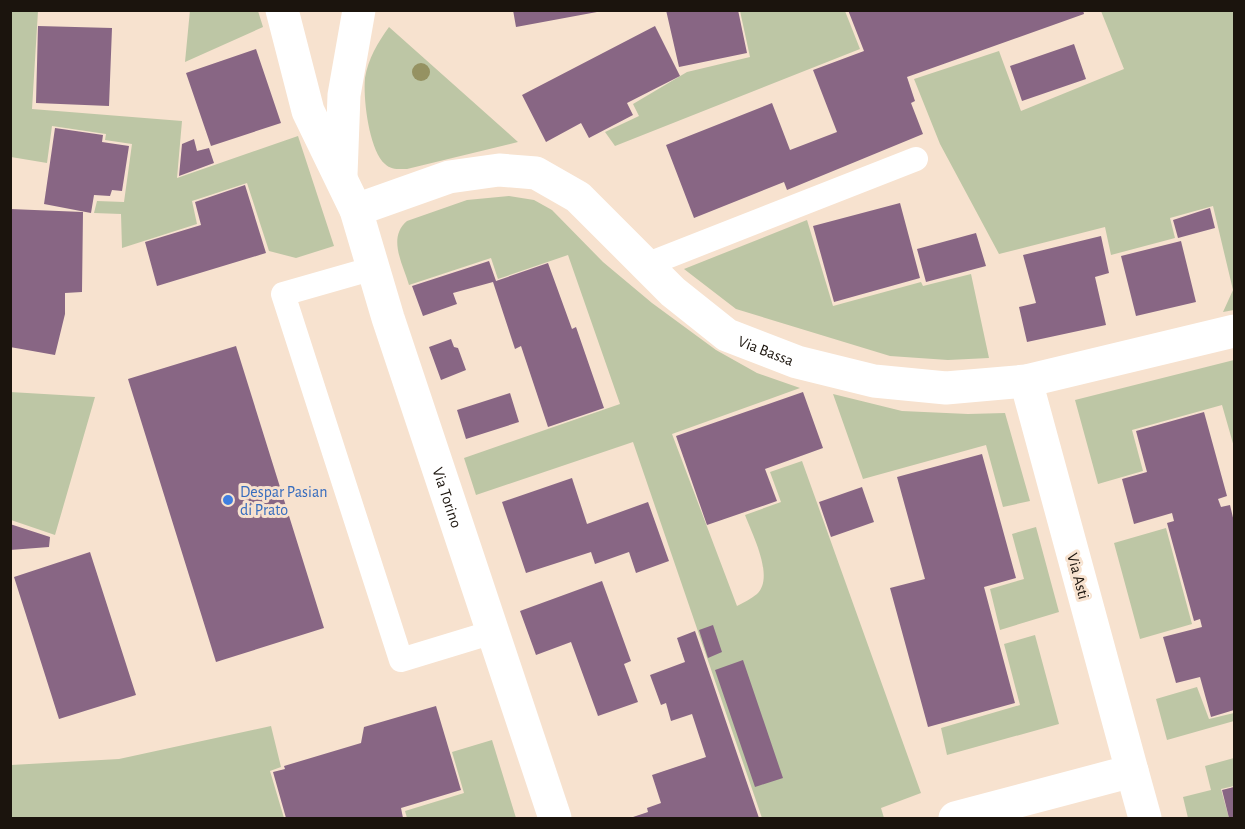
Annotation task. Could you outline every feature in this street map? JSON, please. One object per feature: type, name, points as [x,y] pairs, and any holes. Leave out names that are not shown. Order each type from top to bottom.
[{"type":"street","name":"Via Torino","points":[[341,177],[344,95],[359,10]]},
{"type":"street","name":"Via Torino","points":[[286,16],[308,111],[356,210],[388,318],[555,819]]},
{"type":"street","name":"Via Bassa","points":[[356,210],[449,177],[499,170],[536,173],[578,197],[673,292],[727,335],[797,362],[874,381],[946,388],[1026,381],[1234,331]]},
{"type":"street","name":"Via Asti","points":[[1026,381],[1145,819]]},
{"type":"street","points":[[955,819],[1132,771]]},
{"type":"lane","points":[[646,265],[916,159]]},
{"type":"lane","points":[[374,268],[283,294],[401,660],[493,632]]},
{"type":"green space","points":[[190,10],[258,11],[263,27],[185,62]]},
{"type":"green space","points":[[10,11],[38,11],[32,109],[182,121],[177,178],[298,136],[334,246],[296,258],[269,251],[247,183],[192,201],[197,224],[122,248],[121,214],[94,213],[97,201],[124,202],[132,144],[105,140],[106,134],[52,126],[47,163],[11,157]]},
{"type":"green space","points":[[740,11],[845,11],[860,49],[615,146],[605,132],[639,116],[633,104],[687,72],[750,57]]},
{"type":"green space","points":[[1101,11],[1234,11],[1234,310],[1223,312],[1233,290],[1213,206],[1170,218],[1175,238],[1111,255],[1105,227],[999,254],[940,144],[914,79],[999,51],[1021,111],[1124,69]]},
{"type":"green space","points":[[389,27],[518,142],[407,169],[387,166],[379,157],[371,136],[366,111],[365,78],[371,57]]},
{"type":"green space","points":[[509,196],[534,200],[552,210],[603,262],[652,303],[716,350],[757,373],[800,388],[672,434],[737,606],[757,594],[762,587],[764,577],[757,544],[745,515],[781,502],[770,472],[802,461],[921,793],[881,808],[884,818],[762,818],[633,442],[476,495],[464,458],[620,404],[568,255],[498,279],[491,258],[409,285],[397,243],[401,228],[407,221],[467,200]]},
{"type":"green space","points":[[807,220],[833,306],[921,282],[923,286],[971,274],[989,358],[948,360],[890,356],[736,309],[684,269]]},
{"type":"green space","points":[[1234,360],[1234,447],[1222,405],[1132,430],[1143,471],[1098,484],[1075,400]]},
{"type":"green space","points":[[10,392],[95,397],[55,535],[11,520]]},
{"type":"green space","points":[[833,394],[902,411],[1005,413],[1030,501],[1003,507],[986,445],[863,479]]},
{"type":"green space","points":[[1036,527],[1059,612],[1000,630],[990,589],[1024,579],[1012,534]]},
{"type":"green space","points":[[1166,528],[1192,624],[1140,639],[1114,543]]},
{"type":"green space","points":[[1035,635],[1059,724],[947,755],[941,728],[1020,705],[1004,644]]},
{"type":"green space","points":[[1197,687],[1209,719],[1234,713],[1234,721],[1167,740],[1156,699]]},
{"type":"green space","points":[[271,726],[281,767],[270,771],[284,818],[11,818],[11,765],[119,759]]},
{"type":"green space","points":[[492,740],[516,818],[407,818],[405,811],[464,793],[452,752]]},
{"type":"green space","points":[[1234,758],[1234,786],[1221,789],[1229,818],[1188,818],[1183,797],[1211,790],[1205,766]]},
{"type":"building","points":[[513,10],[597,10],[597,12],[516,27]]},
{"type":"building","points":[[666,10],[738,10],[747,53],[679,67]]},
{"type":"building","points":[[848,10],[1083,10],[1084,14],[907,77],[915,101],[911,103],[923,134],[787,190],[784,182],[694,218],[666,145],[772,103],[790,150],[837,132],[813,70],[864,51]]},
{"type":"building","points":[[38,26],[112,28],[109,106],[36,103]]},
{"type":"building","points":[[655,26],[680,76],[627,103],[633,115],[589,138],[581,123],[546,142],[522,95]]},
{"type":"building","points":[[1074,44],[1086,79],[1022,101],[1010,66]]},
{"type":"building","points":[[256,49],[281,123],[211,146],[186,73]]},
{"type":"building","points":[[55,128],[103,135],[102,142],[129,146],[122,191],[112,190],[110,196],[94,195],[91,213],[44,204]]},
{"type":"building","points":[[194,139],[197,151],[209,148],[214,163],[179,176],[182,144]]},
{"type":"building","points":[[245,185],[266,253],[157,286],[145,242],[201,225],[195,202]]},
{"type":"building","points":[[900,203],[920,278],[834,302],[813,226]]},
{"type":"building","points":[[1210,208],[1215,228],[1178,238],[1173,220]]},
{"type":"building","points":[[10,209],[83,212],[82,292],[65,293],[65,314],[55,355],[10,347]]},
{"type":"building","points":[[976,233],[986,266],[926,282],[917,249]]},
{"type":"building","points":[[1101,236],[1109,273],[1095,277],[1106,325],[1027,342],[1019,307],[1036,303],[1023,255]]},
{"type":"building","points":[[1181,241],[1196,302],[1136,316],[1121,256]]},
{"type":"building","points":[[489,261],[496,281],[548,263],[572,329],[576,327],[604,408],[548,427],[521,346],[515,349],[493,282],[453,293],[457,304],[423,316],[412,286]]},
{"type":"building","points":[[451,339],[454,347],[458,348],[466,370],[441,380],[429,347]]},
{"type":"building","points":[[236,346],[324,628],[216,662],[128,379]]},
{"type":"building","points":[[803,392],[823,448],[765,469],[777,501],[707,525],[676,436]]},
{"type":"building","points":[[510,393],[519,422],[466,439],[457,410]]},
{"type":"building","points":[[1204,412],[1227,496],[1218,499],[1221,507],[1230,505],[1234,522],[1234,710],[1211,717],[1200,677],[1176,683],[1163,637],[1202,627],[1200,619],[1194,621],[1167,523],[1174,521],[1172,513],[1134,524],[1122,479],[1147,472],[1136,431]]},
{"type":"building","points":[[982,454],[1016,578],[984,587],[1015,703],[928,727],[890,588],[925,579],[897,477]]},
{"type":"building","points":[[572,478],[587,524],[648,502],[669,561],[636,573],[629,552],[595,564],[591,552],[526,573],[502,502]]},
{"type":"building","points":[[862,487],[874,522],[831,537],[819,502]]},
{"type":"building","points":[[10,524],[50,537],[49,547],[10,550]]},
{"type":"building","points":[[90,552],[136,695],[59,719],[14,577]]},
{"type":"building","points":[[602,581],[631,661],[624,664],[638,702],[598,716],[571,642],[536,655],[520,611]]},
{"type":"building","points":[[713,625],[722,652],[708,658],[699,630]]},
{"type":"building","points":[[695,631],[759,818],[630,818],[648,812],[647,808],[661,803],[652,775],[706,757],[692,714],[671,721],[666,703],[661,705],[650,675],[685,662],[677,638]]},
{"type":"building","points":[[743,660],[783,778],[755,787],[715,670]]},
{"type":"building","points":[[436,706],[461,790],[401,808],[403,818],[286,818],[273,772],[285,769],[284,766],[361,743],[364,727]]},
{"type":"building","points":[[1234,787],[1234,818],[1229,818],[1222,790]]},
{"type":"place","name":"Despar Pasian di Prato","points":[[228,500]]}]
